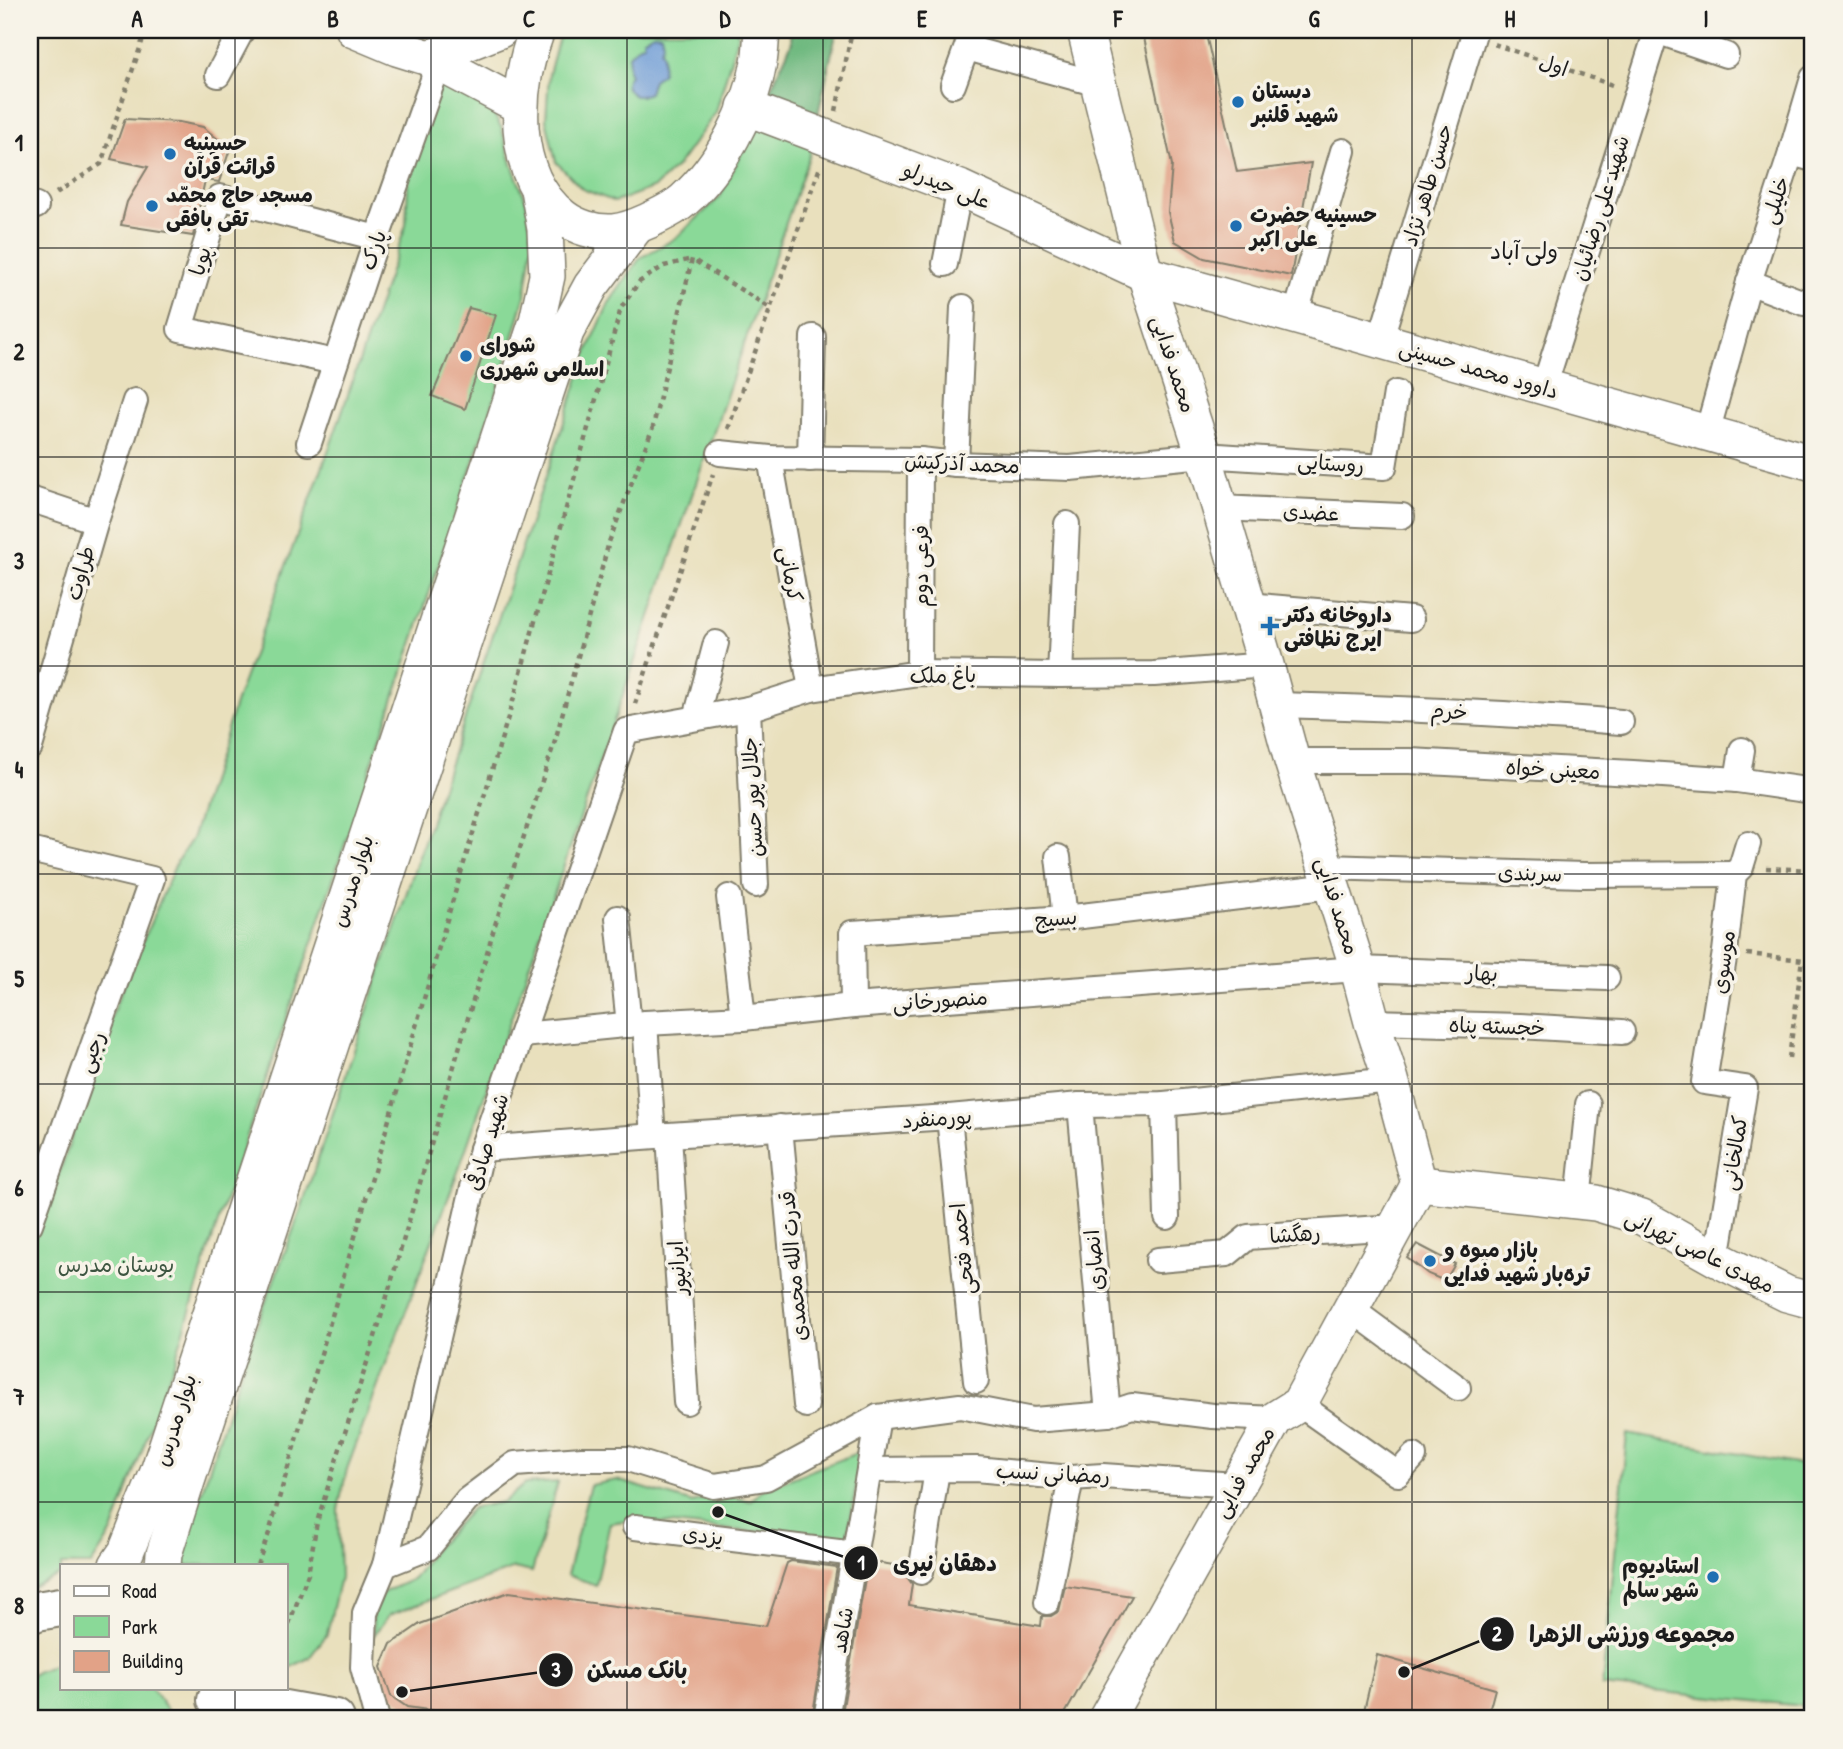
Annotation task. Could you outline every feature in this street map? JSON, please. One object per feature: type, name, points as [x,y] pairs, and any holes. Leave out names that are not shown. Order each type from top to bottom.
[{"type":"main road","points":[[30,1614],[60,1606]]},
{"type":"main road","points":[[216,1702],[256,1704],[335,1719]]},
{"type":"street","points":[[218,75],[242,30]]},
{"type":"street","points":[[354,30],[429,58],[520,106]]},
{"type":"street","points":[[429,58],[500,30]]},
{"type":"street","points":[[537,30],[524,74],[520,106],[522,137],[528,165],[538,189],[552,208],[570,222],[590,230],[613,232],[636,227],[684,200],[723,153],[751,93],[759,61],[762,30]]},
{"type":"street","name":"محمد فدایی","points":[[1085,30],[1145,274],[1220,508],[1293,761],[1391,1080],[1419,1184],[1351,1309],[1287,1411],[1236,1485],[1106,1719]]},
{"type":"street","points":[[1657,30],[1726,55]]},
{"type":"street","name":"شهید علی رضائیان","points":[[1544,387],[1657,30]]},
{"type":"street","name":"حسن طاهر نژاد","points":[[1380,341],[1474,33]]},
{"type":"street","points":[[953,85],[970,39],[1098,84]]},
{"type":"street","name":"پارک","points":[[309,443],[434,76],[429,58]]},
{"type":"street","name":"خلیلی","points":[[1707,433],[1749,282],[1802,156],[1813,78]]},
{"type":"street","name":"علی حیدرلو","points":[[745,107],[960,188],[1145,274]]},
{"type":"street","points":[[1295,317],[1343,151]]},
{"type":"street","points":[[945,264],[960,188]]},
{"type":"street","name":"بلوار مدرس","points":[[118,1564],[126,1552],[158,1472],[537,321],[547,276],[545,229],[538,189]]},
{"type":"street","name":"پویا","points":[[335,362],[180,329],[220,197],[377,238]]},
{"type":"street","name":"بلوار مدرس","points":[[163,1564],[187,1481],[566,332],[591,286],[636,227]]},
{"type":"street","name":"داوود محمد حسینی","points":[[1145,274],[1813,463]]},
{"type":"street","points":[[1749,282],[1804,303]]},
{"type":"street","points":[[956,464],[964,307]]},
{"type":"street","points":[[810,459],[813,337]]},
{"type":"street","name":"روستایی","points":[[1204,455],[1384,467],[1396,393]]},
{"type":"street","name":"طراوت","points":[[30,747],[96,521],[135,401]]},
{"type":"street","name":"محمد آذرکیش","points":[[720,453],[770,458],[920,460],[1070,468],[1204,455]]},
{"type":"street","name":"کرمانی","points":[[770,458],[811,689]]},
{"type":"street","name":"فرعی دوم","points":[[919,673],[920,460]]},
{"type":"street","points":[[30,499],[96,521]]},
{"type":"street","name":"عضدی","points":[[1220,508],[1402,516]]},
{"type":"street","points":[[1060,676],[1067,524]]},
{"type":"street","points":[[1248,605],[1411,619]]},
{"type":"street","points":[[696,718],[716,643]]},
{"type":"street","name":"باغ ملک","points":[[626,731],[748,709],[811,689],[919,673],[1060,676],[1154,674],[1266,666]]},
{"type":"street","name":"خرم","points":[[1277,705],[1535,715],[1621,722]]},
{"type":"street","name":"جلال پور حسن","points":[[748,709],[756,885]]},
{"type":"street","name":"شهید صادقی","points":[[377,1719],[363,1667],[365,1613],[385,1565],[482,1149],[626,731]]},
{"type":"street","points":[[1737,780],[1742,750]]},
{"type":"street","name":"معینی خواه","points":[[1293,761],[1410,761],[1737,780],[1813,791]]},
{"type":"street","name":"رجبی","points":[[30,850],[152,879],[30,1224]]},
{"type":"street","points":[[1058,857],[1065,918]]},
{"type":"street","name":"سربندی","points":[[1329,876],[1584,875],[1741,862]]},
{"type":"street","name":"موسوی","points":[[1704,1083],[1741,862]]},
{"type":"street","name":"بسیج","points":[[853,1006],[852,933],[1065,918],[1329,876]]},
{"type":"street","points":[[729,897],[743,1018]]},
{"type":"street","name":"ایرانپور","points":[[618,918],[661,1135],[686,1402]]},
{"type":"street","name":"منصورخانی","points":[[522,1035],[637,1024],[743,1018],[853,1006],[1358,969]]},
{"type":"street","name":"بهار","points":[[1358,969],[1607,978]]},
{"type":"street","name":"خجسته پناه","points":[[1372,1023],[1411,1022],[1622,1032]]},
{"type":"street","name":"پورمنفرد","points":[[482,1149],[949,1117],[1080,1105],[1164,1104],[1391,1080]]},
{"type":"street","name":"کمالخانی","points":[[1704,1083],[1745,1088],[1717,1259]]},
{"type":"street","points":[[1164,1104],[1167,1217]]},
{"type":"street","points":[[1578,1201],[1588,1104]]},
{"type":"street","name":"انصاری","points":[[1080,1105],[1108,1414]]},
{"type":"street","name":"احمد فتحی","points":[[949,1117],[975,1381]]},
{"type":"street","name":"قدرت الله محمدی","points":[[780,1127],[806,1405]]},
{"type":"street","name":"مهدی عاصی تهرانی","points":[[1419,1184],[1596,1203],[1642,1217],[1787,1294],[1813,1301]]},
{"type":"street","name":"رهگشا","points":[[1158,1260],[1227,1254],[1248,1237],[1395,1227]]},
{"type":"street","points":[[1351,1309],[1458,1388]]},
{"type":"street","points":[[385,1565],[428,1548],[467,1500],[515,1464],[628,1459],[714,1486],[765,1478],[878,1417],[961,1406],[1033,1420],[1108,1414],[1132,1406],[1213,1416],[1287,1411],[1398,1474],[1414,1456]]},
{"type":"street","name":"شاهد","points":[[826,1719],[878,1417]]},
{"type":"street","name":"رمضانی نسب","points":[[869,1470],[976,1469],[1071,1478],[1103,1476],[1236,1485]]},
{"type":"street","points":[[921,1572],[937,1471]]},
{"type":"street","points":[[1048,1602],[1071,1478]]},
{"type":"street","name":"یزدی","points":[[635,1527],[855,1554]]},
{"type":"path","points":[[33,205],[101,164],[146,30]]},
{"type":"path","points":[[830,139],[852,30]]},
{"type":"path","name":"اول","points":[[1474,33],[1636,93]]},
{"type":"path","points":[[257,1564],[269,1533],[515,694],[621,308],[639,282],[664,266],[692,259],[770,308]]},
{"type":"path","points":[[287,1629],[308,1574],[317,1522],[379,1324],[495,925],[555,741],[609,542],[653,427],[692,259]]},
{"type":"path","points":[[1741,862],[1813,870]]},
{"type":"path","points":[[1725,952],[1813,961]]},
{"type":"path","points":[[1789,1058],[1802,959]]},
{"type":"green space","points":[[561,30],[737,30],[716,112],[678,165],[655,187],[615,202],[582,189],[556,162],[546,120],[549,74]]},
{"type":"green space","points":[[790,30],[837,30],[818,114],[765,101],[792,42]]},
{"type":"green space","name":"بوستان مدرس","points":[[440,78],[487,102],[501,127],[526,201],[533,243],[525,296],[502,376],[208,1252],[175,1360],[112,1532],[92,1564],[60,1564],[60,1574],[30,1588],[30,1251],[65,1157],[117,1001],[177,861],[192,839],[236,701],[333,438],[406,225],[408,183]]},
{"type":"green space","points":[[757,120],[813,145],[459,1169],[347,1469],[338,1509],[340,1577],[327,1634],[309,1658],[287,1669],[287,1564],[182,1564],[185,1543],[253,1335],[299,1215],[588,350],[609,303],[640,258],[676,238],[720,197]]},
{"type":"green space","name":"استادیوم شهر سالم","points":[[1627,1434],[1813,1467],[1813,1707],[1602,1686]]},
{"type":"green space","points":[[862,1451],[847,1541],[631,1520],[610,1523],[596,1585],[567,1575],[590,1485],[617,1480],[693,1503],[714,1494],[751,1501],[763,1489]]},
{"type":"green space","points":[[558,1482],[532,1572],[514,1568],[389,1615],[374,1635],[372,1612],[384,1592],[413,1579],[432,1552],[472,1508],[503,1502],[525,1484]]},
{"type":"green space","points":[[60,1662],[60,1690],[152,1690],[171,1719],[30,1719],[30,1677]]},
{"type":"water","points":[[653,33],[661,34],[663,43],[662,74],[653,80],[649,93],[634,96],[626,86],[630,75],[629,55],[639,45],[644,44],[643,39]]},
{"type":"building","points":[[1183,30],[1205,30],[1237,172],[1311,163],[1291,276],[1204,258],[1175,241],[1168,212],[1172,165],[1144,38]]},
{"type":"building","points":[[125,119],[179,122],[203,127],[230,149],[219,182],[205,180],[193,236],[121,225],[127,202],[148,167],[111,159]]},
{"type":"building","name":"شورای اسلامی شهرری","points":[[469,308],[496,315],[465,409],[432,396]]},
{"type":"building","name":"بازار میوه و تره‌بار شهید فدایی","points":[[1417,1244],[1455,1264],[1445,1281],[1428,1274],[1407,1258]]},
{"type":"building","points":[[791,1561],[837,1567],[812,1719],[491,1719],[407,1707],[391,1696],[381,1667],[391,1644],[420,1624],[509,1592],[766,1626],[787,1563]]},
{"type":"building","points":[[868,1561],[907,1567],[907,1577],[912,1584],[909,1605],[1041,1626],[1042,1616],[1051,1616],[1059,1611],[1065,1586],[1132,1596],[1062,1719],[841,1719]]},
{"type":"building","points":[[1377,1655],[1495,1689],[1487,1719],[1362,1719]]},
{"type":"place","name":"دبستان شهید قلنبر","points":[[1238,102]]},
{"type":"place","name":"حسینیه قرائت قرآن","points":[[170,154]]},
{"type":"place","name":"مسجد حاج محمّد تقی بافقی","points":[[152,206]]},
{"type":"place","name":"حسینیه حضرت علی اکبر","points":[[1236,226]]},
{"type":"place","name":"شورای اسلامی شهرری","points":[[466,356]]},
{"type":"place","name":"داروخانه دکتر ایرج نظافتی","points":[[1270,626]]},
{"type":"place","name":"بازار میوه و تره‌بار شهید فدایی","points":[[1430,1261]]},
{"type":"place","name":"دهقان نیری","points":[[718,1512]]},
{"type":"place","name":"استادیوم شهر سالم","points":[[1713,1577]]},
{"type":"place","name":"مجموعه ورزشی الزهرا","points":[[1404,1672]]},
{"type":"place","name":"بانک مسکن","points":[[402,1692]]},
{"type":"district","name":"ولی آباد","points":[[1524,250]]}]
